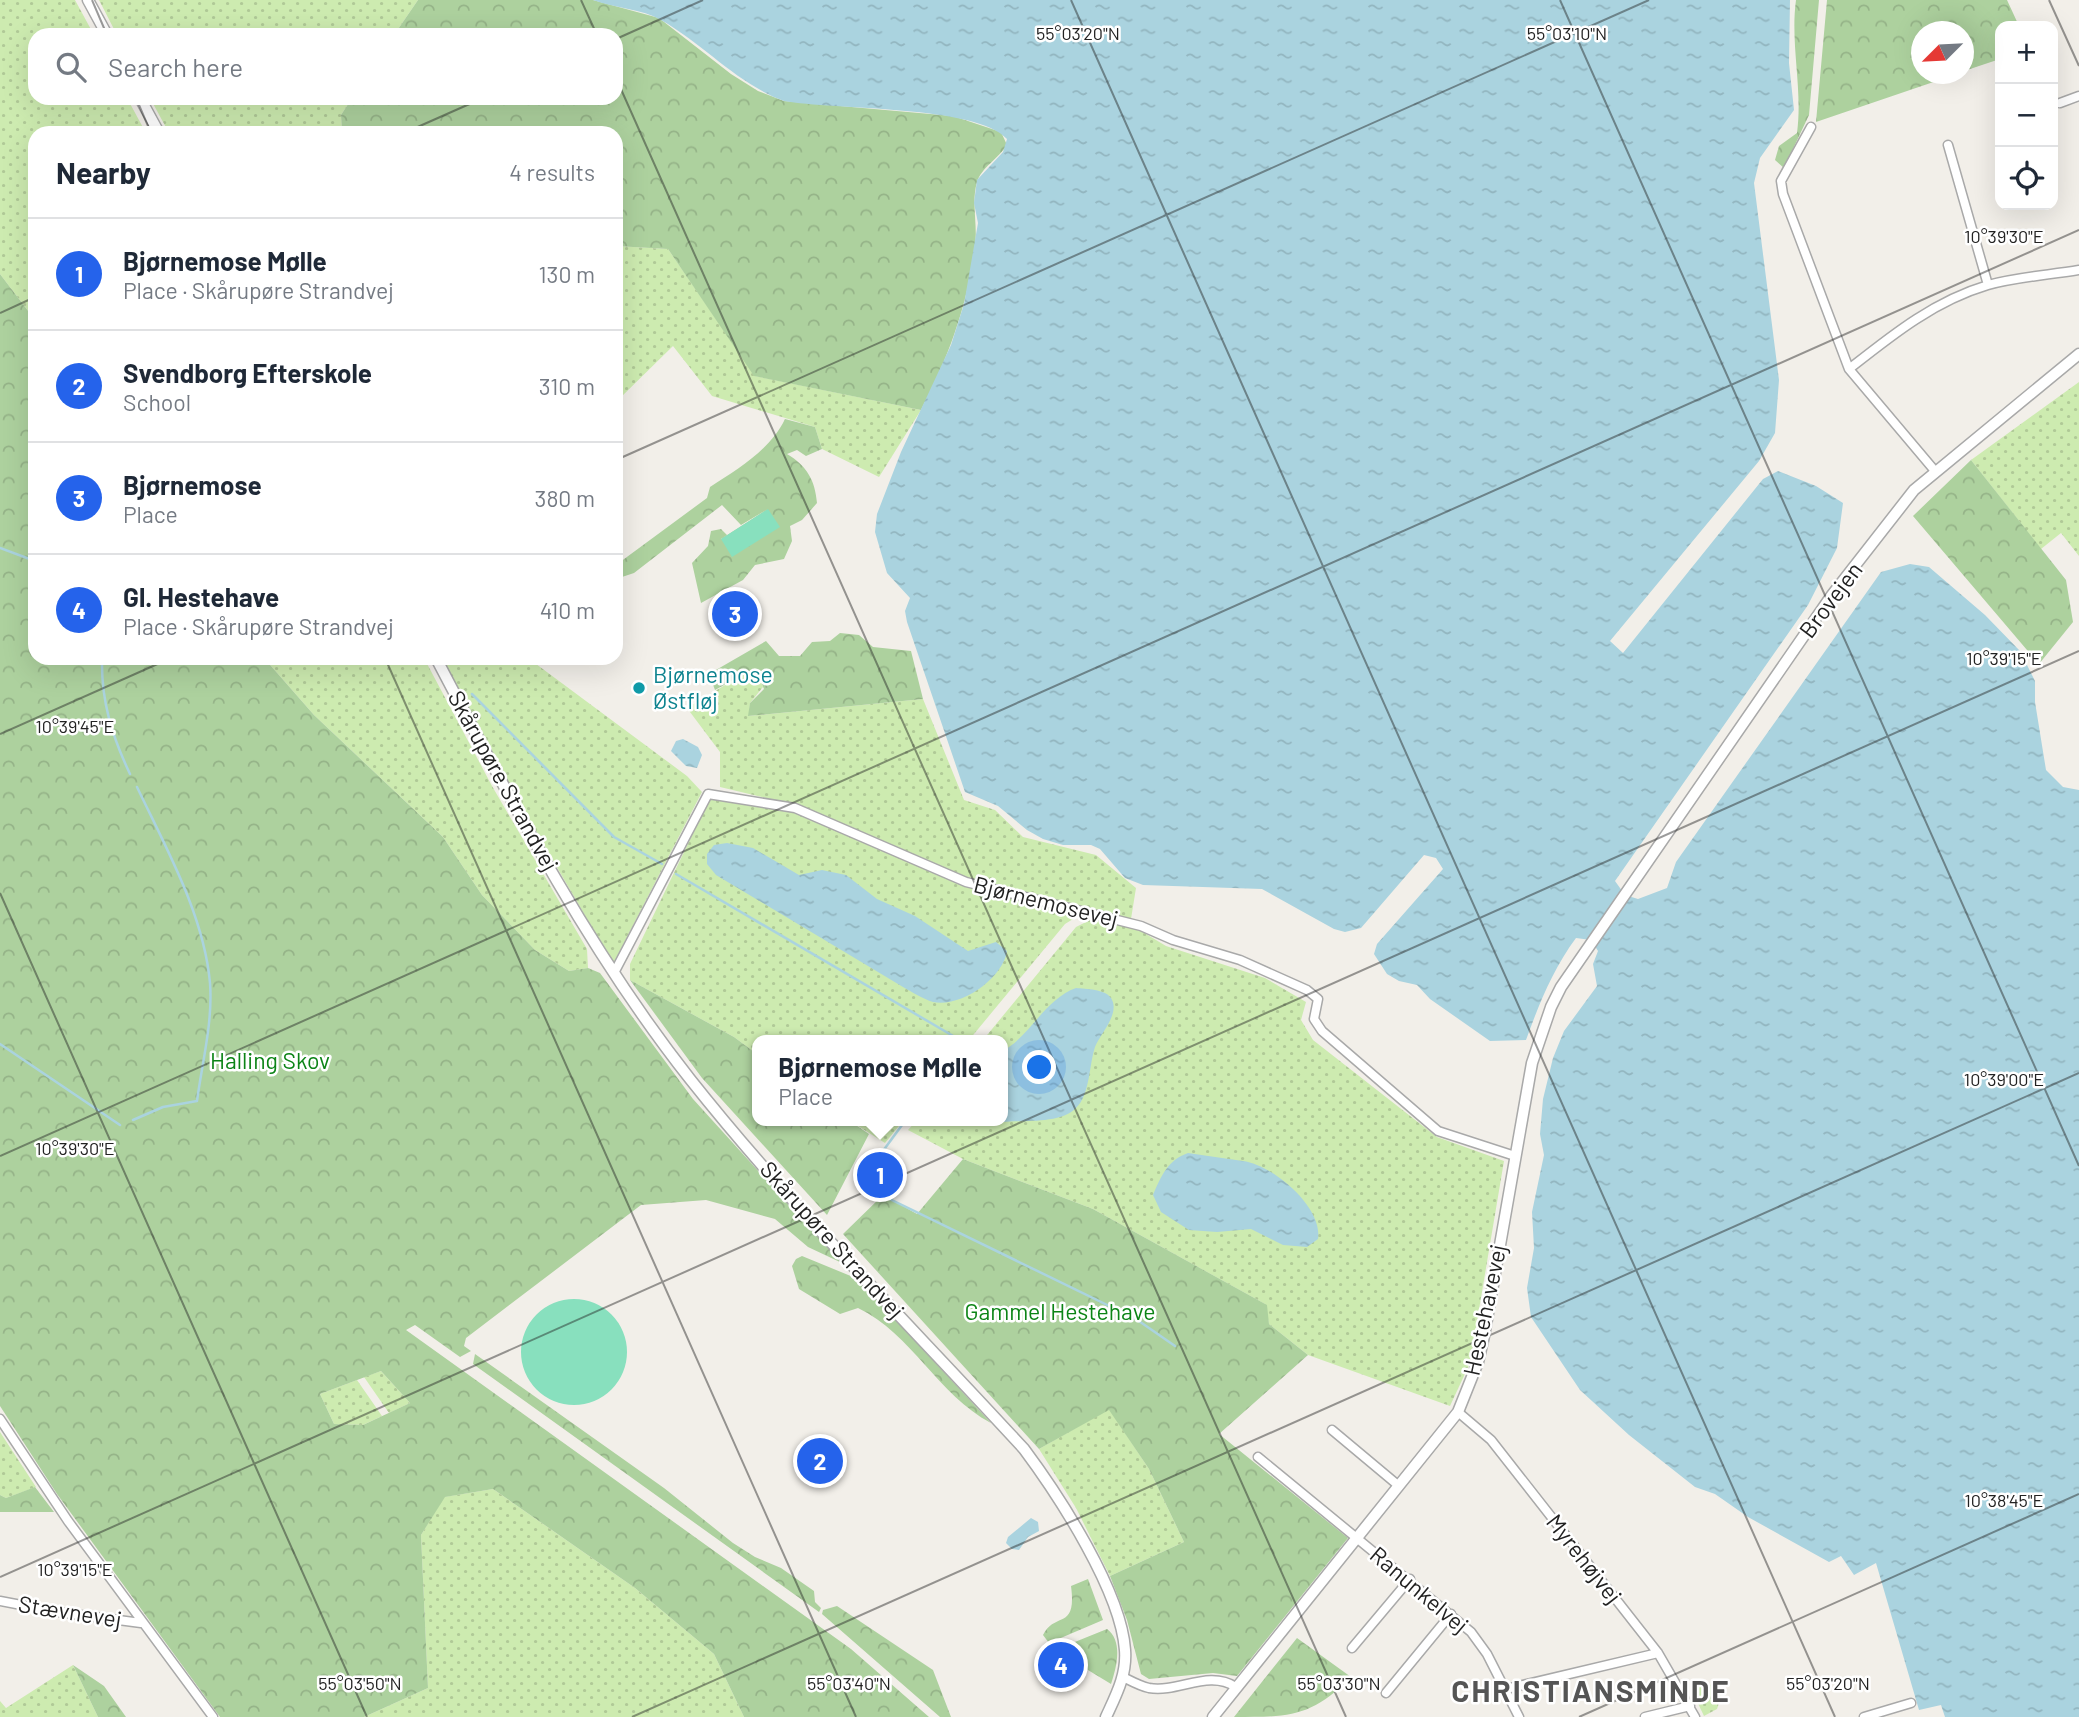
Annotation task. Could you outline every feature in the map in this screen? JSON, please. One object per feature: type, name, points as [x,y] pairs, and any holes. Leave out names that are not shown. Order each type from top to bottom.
[{"type":"street","points":[[88,0],[103,28]]},
{"type":"street","points":[[2060,103],[2079,96]]},
{"type":"street","points":[[144,105],[155,126]]},
{"type":"street","points":[[1811,127],[1782,181],[1783,194],[1849,369],[1935,471]]},
{"type":"street","points":[[1948,145],[1988,285]]},
{"type":"street","points":[[1849,369],[1910,321],[1988,285],[2079,270]]},
{"type":"street","name":"Brovejen","points":[[1629,887],[1832,595],[1914,490],[2079,354]]},
{"type":"street","name":"Skårupøre Strandvej","points":[[440,665],[559,885],[614,973],[690,1079],[749,1149],[1024,1448],[1043,1474],[1081,1536],[1119,1622],[1125,1650],[1123,1677],[1106,1717]]},
{"type":"street","name":"Bjørnemosevej","points":[[614,973],[708,794],[795,808],[966,882],[1141,926],[1173,940],[1240,960],[1307,990],[1318,999],[1314,1019],[1322,1031],[1438,1131],[1515,1156]]},
{"type":"street","name":"Hestehavevej","points":[[1213,1717],[1458,1412],[1478,1362],[1484,1336],[1532,1063],[1540,1035],[1561,987],[1629,887]]},
{"type":"street","name":"Myrehøjvej","points":[[1458,1412],[1491,1440],[1658,1653],[1695,1717]]},
{"type":"street","points":[[0,1419],[141,1623],[213,1717]]},
{"type":"street","points":[[1332,1430],[1399,1486]]},
{"type":"street","name":"Ranunkelvej","points":[[1258,1457],[1451,1614],[1487,1654],[1519,1717]]},
{"type":"street","points":[[1352,1647],[1410,1579]]},
{"type":"street","name":"Stævnevej","points":[[0,1601],[141,1623]]},
{"type":"street","points":[[1386,1693],[1451,1614]]},
{"type":"street","points":[[1506,1689],[1658,1653]]},
{"type":"street","points":[[1123,1677],[1153,1688],[1211,1679],[1226,1680],[1236,1688]]},
{"type":"street","points":[[1864,1717],[1911,1703]]},
{"type":"street","points":[[1645,1717],[1690,1706]]},
{"type":"green space","points":[[0,0],[75,0],[90,28],[28,28],[28,105],[131,105],[142,126],[28,126],[28,311],[0,274]]},
{"type":"green space","points":[[99,0],[418,0],[399,28],[113,28]]},
{"type":"green space","points":[[418,0],[593,0],[659,18],[731,74],[758,91],[784,101],[953,116],[1001,132],[1007,145],[982,172],[975,190],[975,246],[962,310],[940,371],[921,410],[754,376],[668,249],[623,246],[623,126],[342,126],[341,115],[347,105],[623,105],[623,28],[399,28]]},
{"type":"green space","points":[[1796,0],[1819,0],[1809,115],[1784,168],[1775,160],[1779,146],[1797,133],[1798,83],[1794,33]]},
{"type":"green space","points":[[1827,0],[2007,0],[2017,21],[1995,21],[1995,61],[1974,68],[1974,21],[1911,21],[1911,84],[1928,84],[1816,122]]},
{"type":"green space","points":[[154,105],[347,105],[341,115],[342,126],[165,126]]},
{"type":"green space","points":[[623,246],[668,249],[755,376],[921,410],[879,477],[822,449],[815,427],[712,396],[673,346],[623,395]]},
{"type":"green space","name":"Halling Skov","points":[[0,274],[28,311],[28,665],[270,665],[314,715],[443,837],[482,895],[535,950],[569,971],[588,968],[600,973],[693,1099],[842,1263],[808,1247],[775,1219],[706,1200],[641,1205],[466,1338],[464,1346],[471,1351],[460,1357],[415,1325],[406,1330],[851,1649],[929,1717],[744,1717],[714,1654],[635,1588],[493,1489],[445,1497],[421,1535],[428,1688],[364,1717],[220,1717],[57,1494],[0,1406]],"holes":[[[381,1371],[410,1403],[363,1425],[334,1424],[320,1394]]]},
{"type":"green space","points":[[2079,382],[2079,556],[2061,533],[2041,549],[1971,460]]},
{"type":"green space","points":[[785,419],[815,427],[822,449],[806,456],[797,450],[787,454],[809,474],[817,503],[802,520],[790,526],[792,541],[784,559],[755,565],[743,580],[701,603],[692,563],[708,546],[711,531],[721,529],[727,535],[721,539],[768,509],[741,525],[722,505],[634,573],[623,577],[623,560],[707,498],[710,487],[762,449]]},
{"type":"green space","points":[[1971,460],[2066,580],[2073,622],[2039,664],[1913,516]]},
{"type":"green space","points":[[768,509],[780,527],[732,557],[721,539]]},
{"type":"green space","points":[[840,633],[859,635],[873,647],[911,651],[923,699],[748,716],[750,703],[764,689],[755,668],[715,690],[709,674],[766,641],[779,656],[800,656],[812,642],[830,641]]},
{"type":"green space","points":[[270,665],[428,665],[492,786],[587,949],[588,968],[569,971],[535,950],[482,895],[443,837],[314,715]]},
{"type":"green space","points":[[446,665],[537,665],[687,776],[702,792],[613,964],[511,788]]},
{"type":"green space","points":[[755,667],[763,687],[750,703],[749,716],[923,699],[964,800],[995,810],[1023,837],[1096,855],[1136,888],[1131,919],[967,878],[796,805],[720,787],[720,752],[687,708]]},
{"type":"green space","points":[[710,798],[794,812],[964,885],[1078,916],[1065,924],[973,1035],[752,1035],[752,1050],[734,1037],[630,980],[630,964]]},
{"type":"green space","points":[[1094,918],[1141,931],[1166,946],[1265,978],[1306,1002],[1301,1020],[1313,1040],[1437,1137],[1504,1161],[1470,1363],[1450,1406],[1308,1355],[1269,1324],[1265,1304],[1093,1209],[963,1159],[908,1130],[912,1126],[1008,1126],[1008,1035],[987,1035],[1076,927]]},
{"type":"green space","points":[[630,980],[734,1037],[752,1050],[752,1126],[857,1126],[869,1134],[827,1215],[702,1078]]},
{"type":"green space","points":[[858,1126],[899,1126],[885,1143]]},
{"type":"green space","name":"Gammel Hestehave","points":[[963,1159],[1093,1209],[1267,1305],[1269,1324],[1308,1355],[1219,1434],[1348,1538],[1237,1676],[1213,1673],[1149,1679],[1141,1674],[1127,1620],[1110,1576],[1184,1542],[1149,1469],[1109,1410],[1039,1449],[843,1234],[883,1195],[917,1214]]},
{"type":"green space","points":[[802,1256],[858,1279],[991,1423],[955,1397],[910,1348],[877,1319],[858,1308],[840,1314],[799,1289],[792,1266],[796,1259]]},
{"type":"green space","points":[[574,1299],[594,1303],[611,1315],[623,1332],[627,1352],[623,1372],[611,1389],[594,1401],[574,1405],[554,1401],[537,1389],[525,1372],[521,1352],[525,1332],[537,1315],[554,1303]]},
{"type":"green space","points":[[475,1354],[664,1488],[733,1543],[755,1557],[781,1568],[814,1591],[815,1602],[821,1608],[819,1612],[473,1364]]},
{"type":"green space","points":[[381,1371],[410,1403],[389,1413],[364,1377]]},
{"type":"green space","points":[[357,1380],[382,1416],[363,1425],[334,1424],[320,1394]]},
{"type":"green space","points":[[1109,1409],[1149,1469],[1184,1542],[1110,1576],[1076,1508],[1039,1449]]},
{"type":"green space","points":[[0,1432],[36,1487],[6,1498],[0,1495]]},
{"type":"green space","points":[[35,1487],[54,1512],[0,1512],[0,1495],[6,1498]]},
{"type":"green space","points":[[493,1489],[635,1588],[714,1654],[744,1717],[364,1717],[428,1688],[421,1535],[444,1497]]},
{"type":"green space","points":[[1088,1579],[1103,1620],[1049,1643],[1043,1635],[1053,1624],[1068,1615],[1072,1600],[1071,1586]]},
{"type":"green space","points":[[837,1606],[933,1670],[951,1717],[940,1717],[822,1614],[823,1610]]},
{"type":"green space","points":[[1107,1629],[1117,1647],[1117,1662],[1111,1684],[1055,1650]]},
{"type":"green space","points":[[1297,1638],[1351,1677],[1324,1700],[1299,1712],[1234,1717]]},
{"type":"green space","points":[[73,1665],[98,1717],[0,1717],[0,1701],[6,1708]]},
{"type":"green space","points":[[73,1665],[104,1686],[126,1717],[98,1717]]},
{"type":"green space","points":[[1705,1683],[1717,1687],[1721,1697],[1717,1709],[1704,1716],[1692,1691]]},
{"type":"water","points":[[593,0],[1790,0],[1789,63],[1794,110],[1760,158],[1754,183],[1779,380],[1775,433],[1759,461],[1610,641],[1623,653],[1763,479],[1778,471],[1816,486],[1843,503],[1837,548],[1808,605],[1615,881],[1625,895],[1638,899],[1667,888],[1676,862],[1881,572],[1910,564],[1929,567],[1985,615],[2020,651],[2035,681],[2035,702],[2046,770],[2063,787],[2079,790],[2079,1717],[1945,1717],[1941,1705],[1919,1710],[1876,1563],[1854,1575],[1841,1556],[1829,1562],[1748,1517],[1715,1494],[1695,1487],[1629,1435],[1580,1390],[1531,1317],[1527,1288],[1534,1248],[1532,1212],[1544,1155],[1540,1134],[1543,1099],[1553,1058],[1564,1031],[1597,986],[1593,964],[1598,951],[1591,940],[1576,938],[1560,962],[1526,1040],[1490,1041],[1430,999],[1417,985],[1399,981],[1387,974],[1374,954],[1377,944],[1443,869],[1436,858],[1424,855],[1361,928],[1345,932],[1334,929],[1262,889],[1143,885],[1125,878],[1100,849],[1091,845],[1063,845],[1043,839],[1027,830],[998,806],[965,792],[907,622],[905,611],[910,598],[887,573],[875,532],[877,514],[901,452],[951,345],[964,304],[978,223],[974,203],[977,180],[1003,152],[1007,139],[991,128],[936,114],[784,101],[751,84],[661,20],[645,13]]},
{"type":"water","points":[[683,739],[698,747],[702,755],[697,768],[686,766],[671,751],[676,741]]},
{"type":"water","points":[[727,843],[753,848],[799,875],[822,870],[846,875],[877,899],[915,916],[968,951],[996,942],[1007,951],[1004,961],[989,981],[968,996],[944,1003],[925,999],[716,875],[707,864],[707,854],[714,845]]},
{"type":"water","points":[[1076,988],[1095,990],[1108,995],[1113,1004],[1112,1017],[1095,1047],[1084,1096],[1076,1108],[1061,1117],[1008,1122],[1008,1048],[1065,993]]},
{"type":"water","points":[[1188,1153],[1243,1161],[1268,1170],[1304,1201],[1313,1214],[1318,1239],[1307,1247],[1283,1245],[1251,1229],[1217,1232],[1189,1230],[1161,1212],[1153,1195],[1156,1188],[1170,1164]]},
{"type":"water","points":[[1031,1518],[1038,1522],[1039,1531],[1028,1537],[1019,1550],[1012,1549],[1006,1543],[1008,1537]]},
{"type":"waterway","points":[[0,548],[28,558]]},
{"type":"waterway","points":[[102,665],[103,689],[109,718],[130,774]]},
{"type":"waterway","points":[[472,694],[614,837],[662,864]]},
{"type":"waterway","points":[[133,1120],[163,1107],[197,1101],[211,998],[206,958],[192,907],[137,787]]},
{"type":"waterway","points":[[676,874],[951,1035]]},
{"type":"waterway","points":[[0,1044],[120,1125]]},
{"type":"waterway","points":[[901,1126],[866,1174],[863,1186],[1136,1319],[1175,1346]]},
{"type":"place","name":"Bjørnemose","points":[[735,614]]},
{"type":"place","name":"Bjørnemose Østfløj","points":[[639,688]]},
{"type":"place","name":"Bjørnemose Mølle","points":[[880,1175]]},
{"type":"place","name":"Svendborg Efterskole","points":[[820,1461]]},
{"type":"place","name":"Gl. Hestehave","points":[[1061,1665]]},
{"type":"district","name":"CHRISTIANSMINDE","points":[[1591,1692]]}]
